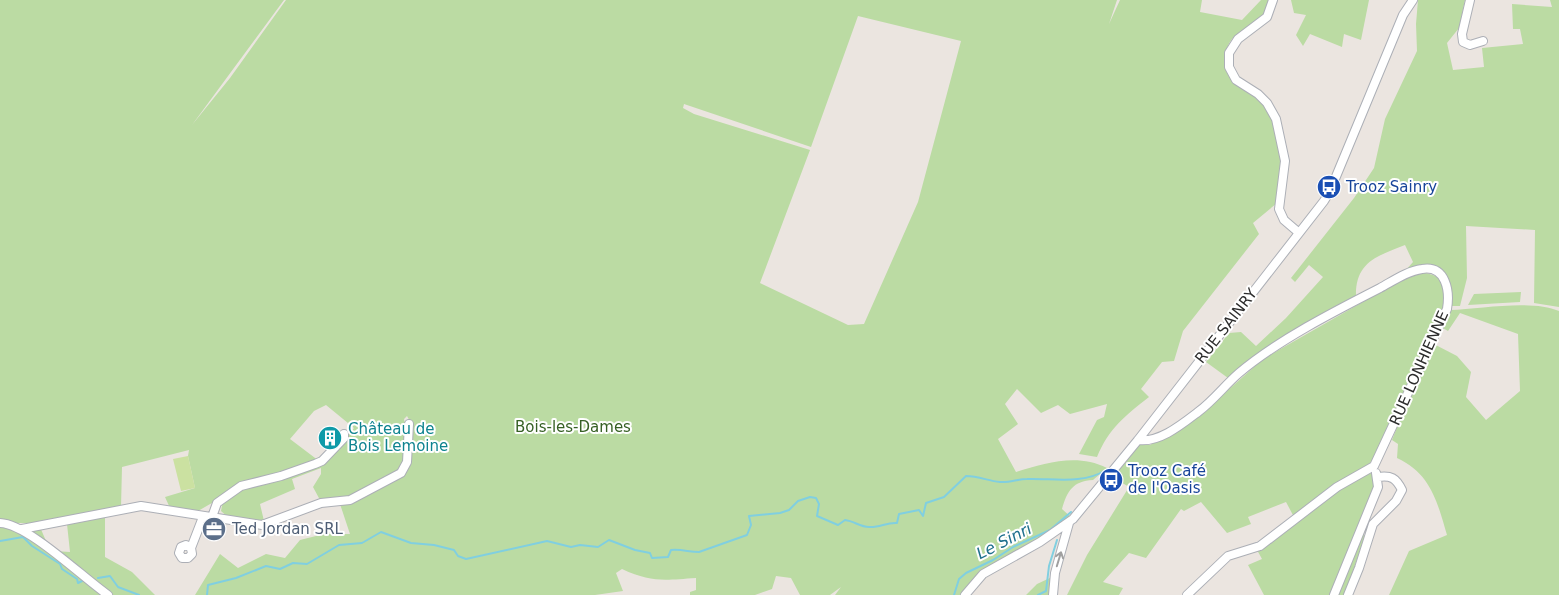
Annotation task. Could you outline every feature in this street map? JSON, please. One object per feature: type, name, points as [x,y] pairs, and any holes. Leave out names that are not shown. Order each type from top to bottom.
[{"type":"street","points":[[1274,0],[1267,17],[1238,39],[1229,53],[1229,66],[1236,80],[1258,94],[1267,103],[1276,119],[1285,161],[1279,209],[1284,220],[1298,232]]},
{"type":"street","name":"RUE SAINRY","points":[[965,595],[983,574],[1040,542],[1069,523],[1138,440],[1330,191],[1403,15],[1413,0]]},
{"type":"street","points":[[1470,0],[1462,34],[1463,42],[1470,45],[1483,41]]},
{"type":"street","name":"RUE LONHIENNE","points":[[1138,440],[1148,442],[1156,439],[1192,416],[1240,372],[1333,314],[1409,272],[1423,268],[1439,272],[1448,286],[1447,309],[1374,466]]},
{"type":"street","points":[[22,529],[141,506],[262,525],[321,503],[350,500],[401,472],[407,462],[409,424]]},
{"type":"street","points":[[191,548],[217,503],[241,486],[281,476],[322,461],[344,438],[344,434]]},
{"type":"street","points":[[1187,595],[1228,556],[1260,546],[1337,487],[1374,466],[1378,477],[1378,486],[1334,595]]},
{"type":"street","points":[[1348,595],[1359,568],[1372,524],[1396,501],[1402,490],[1397,481],[1391,476],[1378,477]]},
{"type":"street","points":[[0,523],[8,523],[22,529],[108,595]]},
{"type":"street","points":[[1053,595],[1054,573],[1069,523]]},
{"type":"green space","name":"Bois-les-Dames","points":[[0,0],[284,0],[192,125],[230,78],[286,0],[1117,0],[1109,24],[1120,0],[1202,0],[1200,12],[1242,20],[1261,0],[1270,0],[1264,19],[1232,39],[1226,53],[1226,58],[1229,73],[1234,81],[1261,101],[1267,107],[1271,117],[1283,170],[1277,194],[1277,203],[1253,223],[1259,234],[1183,331],[1174,361],[1162,362],[1141,389],[1149,397],[1112,430],[1097,457],[1079,454],[1097,420],[1104,417],[1107,404],[1070,414],[1058,405],[1041,413],[1017,389],[1005,404],[1018,424],[998,439],[1016,472],[1039,465],[1073,460],[1096,463],[1107,468],[1093,480],[1080,482],[1069,492],[1062,509],[1073,519],[983,574],[964,595],[835,595],[841,587],[830,595],[800,595],[791,578],[776,576],[772,589],[755,595],[690,595],[690,592],[696,590],[696,578],[650,579],[622,569],[616,573],[623,591],[595,595],[195,595],[220,554],[238,568],[266,554],[285,558],[300,540],[324,534],[350,534],[340,504],[405,473],[412,425],[407,416],[404,419],[407,433],[405,463],[395,473],[348,499],[320,500],[313,487],[321,474],[321,468],[292,479],[295,489],[260,504],[264,521],[229,518],[221,511],[224,496],[198,511],[170,508],[165,497],[195,488],[188,456],[189,450],[122,467],[121,507],[41,523],[0,523]],"holes":[[[858,16],[961,41],[918,202],[864,324],[848,325],[760,283],[810,150],[694,114],[683,108],[684,104],[811,147]],[[326,405],[354,428],[323,464],[290,439],[314,411]]]},
{"type":"green space","points":[[1291,0],[1369,0],[1361,40],[1344,34],[1342,47],[1310,34],[1303,46],[1296,35],[1306,15],[1294,13]]},
{"type":"green space","points":[[1418,0],[1465,0],[1459,28],[1447,43],[1453,70],[1484,67],[1482,48],[1523,44],[1520,29],[1513,29],[1512,4],[1552,7],[1550,0],[1559,0],[1559,307],[1534,303],[1535,230],[1466,226],[1467,278],[1460,306],[1450,306],[1450,284],[1445,275],[1436,267],[1405,271],[1413,262],[1405,245],[1377,257],[1364,268],[1359,276],[1356,297],[1228,378],[1206,362],[1229,333],[1241,332],[1256,346],[1286,318],[1323,277],[1309,265],[1295,282],[1291,278],[1354,198],[1374,168],[1385,119],[1417,51],[1416,24]]},
{"type":"green space","points":[[1425,273],[1437,277],[1443,283],[1446,291],[1442,311],[1428,341],[1457,356],[1471,372],[1466,397],[1486,420],[1520,391],[1518,334],[1460,313],[1448,331],[1441,327],[1450,310],[1521,305],[1548,307],[1559,311],[1559,595],[1389,595],[1409,551],[1447,535],[1431,490],[1418,472],[1397,458],[1398,444],[1392,440],[1424,359],[1419,356],[1379,451],[1366,468],[1294,517],[1286,502],[1248,517],[1251,524],[1227,533],[1201,502],[1184,511],[1181,509],[1146,558],[1129,553],[1103,582],[1123,588],[1119,595],[1067,595],[1087,555],[1129,487],[1111,476],[1139,443],[1150,445],[1200,415],[1263,359],[1389,287],[1410,276]]},
{"type":"green space","points":[[1521,292],[1520,302],[1468,305],[1474,294]]},
{"type":"green space","points":[[188,456],[195,488],[181,491],[173,459]]},
{"type":"green space","points":[[1374,472],[1374,486],[1332,595],[1264,595],[1248,565],[1262,559],[1257,550],[1328,497]]},
{"type":"green space","points":[[105,516],[105,557],[132,572],[155,595],[0,595],[0,527],[40,527],[46,541],[54,551],[70,552],[67,524]]},
{"type":"green space","points":[[1364,526],[1364,538],[1345,595],[1338,595]]},
{"type":"green space","points":[[1052,577],[1049,595],[1026,595],[1037,584]]},
{"type":"waterway","points":[[207,595],[208,585],[236,578],[266,566],[280,569],[293,563],[307,564],[339,545],[362,543],[381,532],[411,543],[434,545],[454,550],[458,556],[466,559],[547,541],[571,547],[580,545],[598,547],[609,540],[635,550],[650,553],[652,558],[668,557],[671,550],[699,552],[747,535],[751,525],[749,516],[780,513],[789,510],[798,501],[810,497],[816,498],[819,504],[817,516],[838,525],[845,520],[866,527],[873,527],[897,523],[899,514],[919,510],[923,516],[926,503],[944,497],[966,476],[1003,482],[1027,479],[1067,480],[1087,478],[1106,470]]},
{"type":"waterway","name":"Le Sinri","points":[[954,595],[959,579],[966,573],[993,560],[1013,547],[1050,530],[1071,512]]},
{"type":"waterway","points":[[0,541],[23,537],[32,546],[60,564],[62,569],[77,579],[78,583],[82,581]]},
{"type":"waterway","points":[[1038,595],[1046,591],[1049,566],[1057,540]]},
{"type":"waterway","points":[[98,578],[110,576],[118,587],[139,595]]},
{"type":"place","name":"Trooz Sainry","points":[[1329,187]]},
{"type":"place","name":"Château de Bois Lemoine","points":[[330,438]]},
{"type":"place","name":"Trooz Café de l'Oasis","points":[[1111,480]]},
{"type":"place","name":"Ted Jordan SRL","points":[[214,529]]}]
